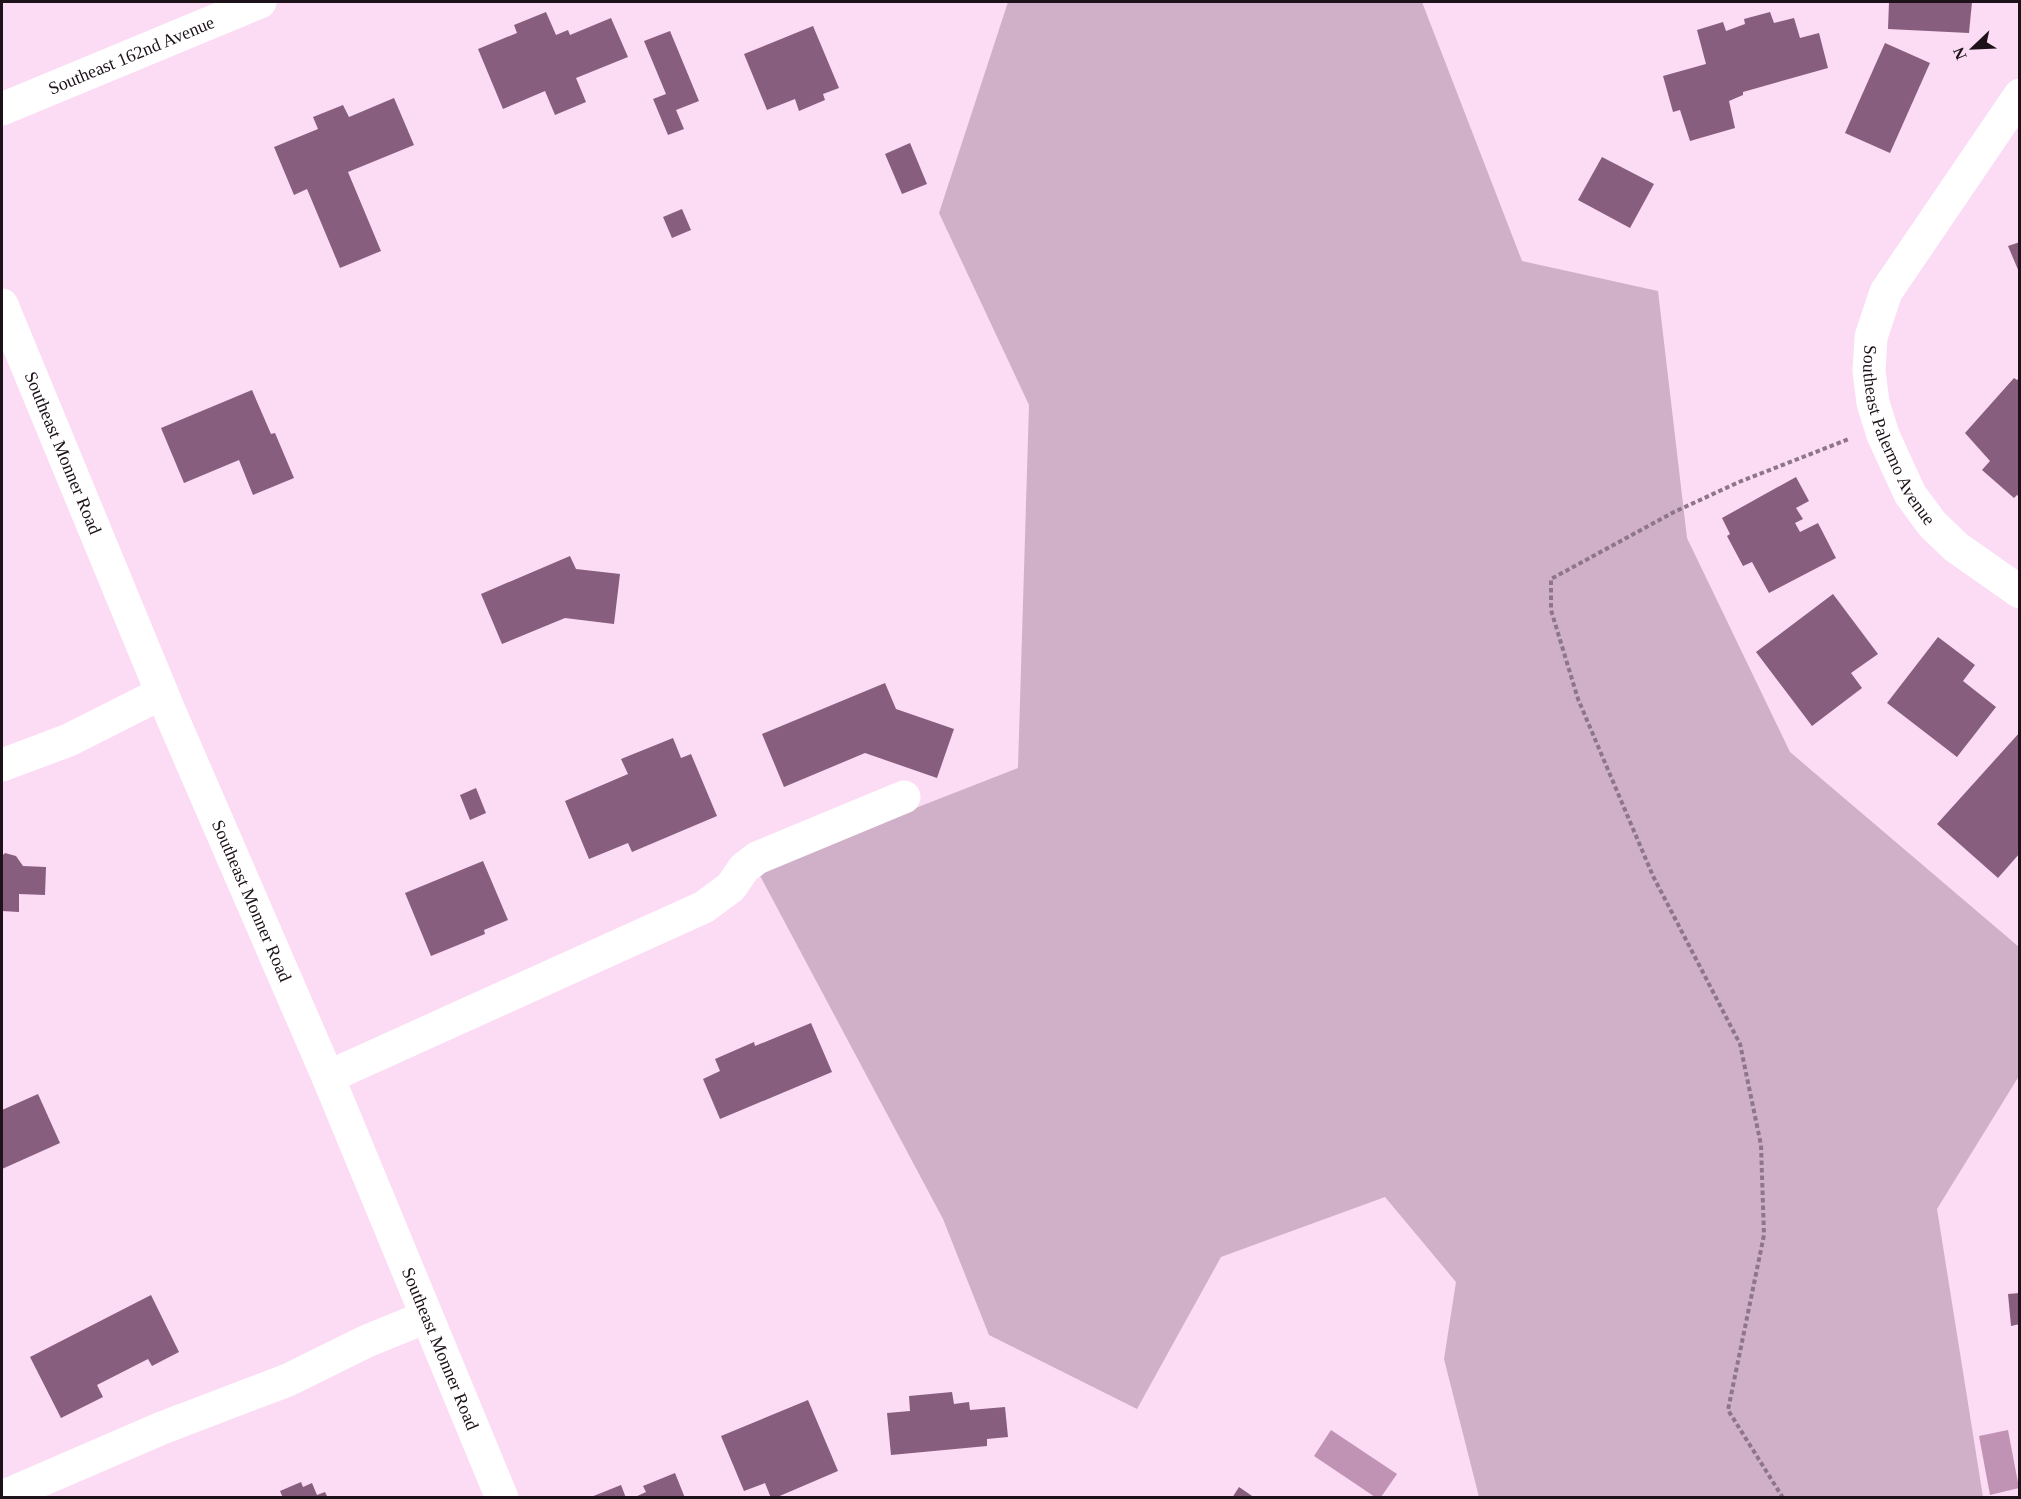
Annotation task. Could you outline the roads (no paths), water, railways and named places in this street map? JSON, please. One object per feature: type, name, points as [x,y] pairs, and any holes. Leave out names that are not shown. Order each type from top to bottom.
[{"type":"street","name":"Southeast 162nd Avenue","points":[[2,108],[260,2]]},
{"type":"street","name":"Southeast Palermo Avenue","points":[[2019,95],[1886,292],[1871,337],[1869,371],[1873,403],[1883,435],[1910,494],[1932,524],[1956,547],[2019,592]]},
{"type":"street","name":"Southeast Monner Road","points":[[2,305],[162,693],[328,1077],[502,1497]]},
{"type":"street","points":[[2,765],[69,740],[162,693]]},
{"type":"street","points":[[328,1077],[693,912],[731,887],[744,868],[757,858],[904,797]]},
{"type":"street","points":[[2,1497],[162,1428],[288,1380],[367,1341],[426,1317]]}]
